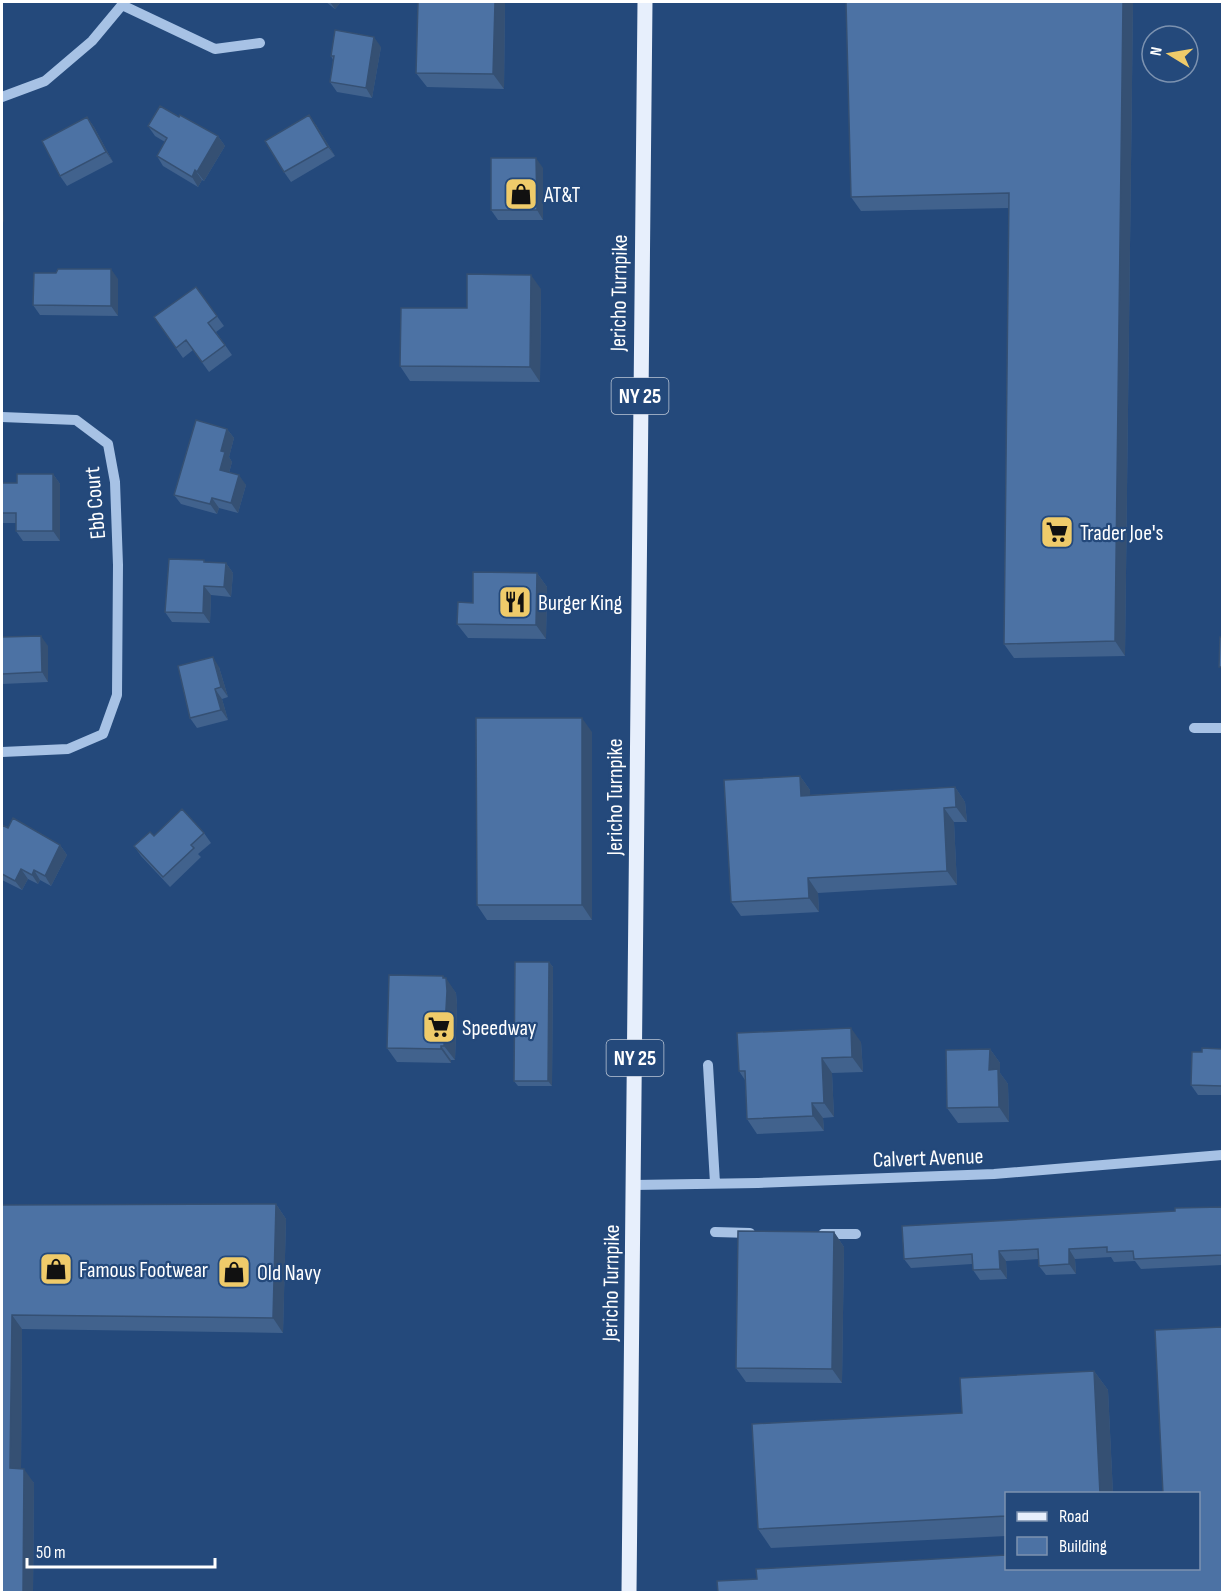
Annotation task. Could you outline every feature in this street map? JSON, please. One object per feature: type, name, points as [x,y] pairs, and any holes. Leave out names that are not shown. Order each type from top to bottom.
[{"type":"main road","name":"Jericho Turnpike","points":[[629,1593],[640,291],[645,2]]},
{"type":"street","points":[[2,97],[45,81],[92,40],[122,3],[215,49],[260,43]]},
{"type":"street","name":"Ebb Court","points":[[2,417],[76,420],[108,444],[115,482],[118,566],[117,695],[103,734],[68,749],[2,752]]},
{"type":"street","points":[[1194,728],[1222,728]]},
{"type":"street","points":[[708,1065],[715,1183]]},
{"type":"street","name":"Calvert Avenue","points":[[634,1185],[994,1174],[1222,1155]]},
{"type":"street","points":[[715,1232],[762,1233]]},
{"type":"street","points":[[809,1233],[856,1234]]},
{"type":"building","points":[[418,2],[495,2],[493,74],[416,73]]},
{"type":"building","points":[[846,2],[1123,2],[1115,641],[1004,644],[1009,193],[851,197]]},
{"type":"building","points":[[335,30],[374,37],[366,88],[330,82]]},
{"type":"building","points":[[160,106],[218,136],[192,177],[157,156],[167,138],[148,126]]},
{"type":"building","points":[[309,115],[328,147],[284,172],[265,141]]},
{"type":"building","points":[[87,117],[106,152],[60,176],[42,141]]},
{"type":"building","name":"AT&T","points":[[491,158],[536,158],[537,210],[491,210]]},
{"type":"building","points":[[58,269],[111,269],[111,306],[33,305],[34,273],[56,273]]},
{"type":"building","points":[[467,274],[531,275],[530,367],[400,366],[401,308],[467,308]]},
{"type":"building","points":[[196,287],[217,316],[208,323],[225,345],[202,362],[186,340],[176,348],[154,317]]},
{"type":"building","points":[[196,420],[227,429],[221,451],[225,452],[220,470],[239,475],[231,503],[212,498],[210,504],[174,495]]},
{"type":"building","points":[[17,474],[53,474],[53,531],[16,531],[16,513],[2,513],[2,483],[17,483]]},
{"type":"building","points":[[169,559],[226,563],[224,587],[204,586],[203,613],[165,612]]},
{"type":"building","points":[[473,572],[537,573],[536,625],[457,624],[458,602],[473,603]]},
{"type":"building","points":[[41,636],[42,672],[2,674],[2,637]]},
{"type":"building","points":[[1220,637],[1222,637],[1222,667],[1219,667]]},
{"type":"building","points":[[213,657],[221,687],[215,689],[221,710],[190,718],[178,666]]},
{"type":"building","points":[[476,718],[582,718],[582,905],[477,905]]},
{"type":"building","points":[[800,776],[801,796],[955,787],[956,807],[944,808],[947,871],[808,878],[809,898],[731,902],[724,780]]},
{"type":"building","points":[[182,809],[204,833],[191,845],[194,848],[163,877],[134,846],[150,832],[154,836]]},
{"type":"building","points":[[13,818],[60,845],[45,876],[34,870],[32,875],[21,869],[15,881],[2,874],[2,825],[8,828]]},
{"type":"building","points":[[515,962],[549,962],[548,1081],[514,1081]]},
{"type":"building","points":[[389,975],[443,976],[446,978],[444,1046],[441,1046],[441,1049],[387,1048]]},
{"type":"building","points":[[851,1028],[852,1057],[822,1058],[824,1103],[812,1103],[813,1116],[747,1119],[745,1071],[739,1071],[737,1033]]},
{"type":"building","points":[[1202,1048],[1222,1049],[1222,1086],[1191,1085],[1192,1052],[1202,1052]]},
{"type":"building","points":[[990,1049],[989,1070],[998,1069],[999,1107],[947,1108],[946,1050]]},
{"type":"building","points":[[276,1204],[273,1318],[12,1315],[10,1468],[24,1469],[23,1593],[2,1593],[2,1205]]},
{"type":"building","points":[[1222,1207],[1222,1255],[1134,1259],[1133,1251],[1107,1252],[1107,1247],[1069,1249],[1069,1264],[1039,1266],[1038,1249],[999,1251],[1000,1269],[973,1270],[972,1254],[904,1259],[902,1226]]},
{"type":"building","points":[[738,1231],[834,1232],[832,1369],[736,1368]]},
{"type":"building","points":[[1222,1327],[1222,1593],[718,1593],[717,1581],[757,1579],[756,1569],[1005,1555],[1005,1570],[1200,1570],[1200,1492],[1163,1492],[1155,1330]]},
{"type":"building","points":[[1094,1371],[1100,1492],[1005,1492],[1005,1516],[758,1529],[752,1424],[962,1413],[960,1378]]},
{"type":"place","name":"AT&T","points":[[521,194]]},
{"type":"place","name":"Trader Joe's","points":[[1057,532]]},
{"type":"place","name":"Burger King","points":[[515,602]]},
{"type":"place","name":"Speedway","points":[[439,1027]]},
{"type":"place","name":"Famous Footwear","points":[[56,1269]]},
{"type":"place","name":"Old Navy","points":[[234,1272]]}]
